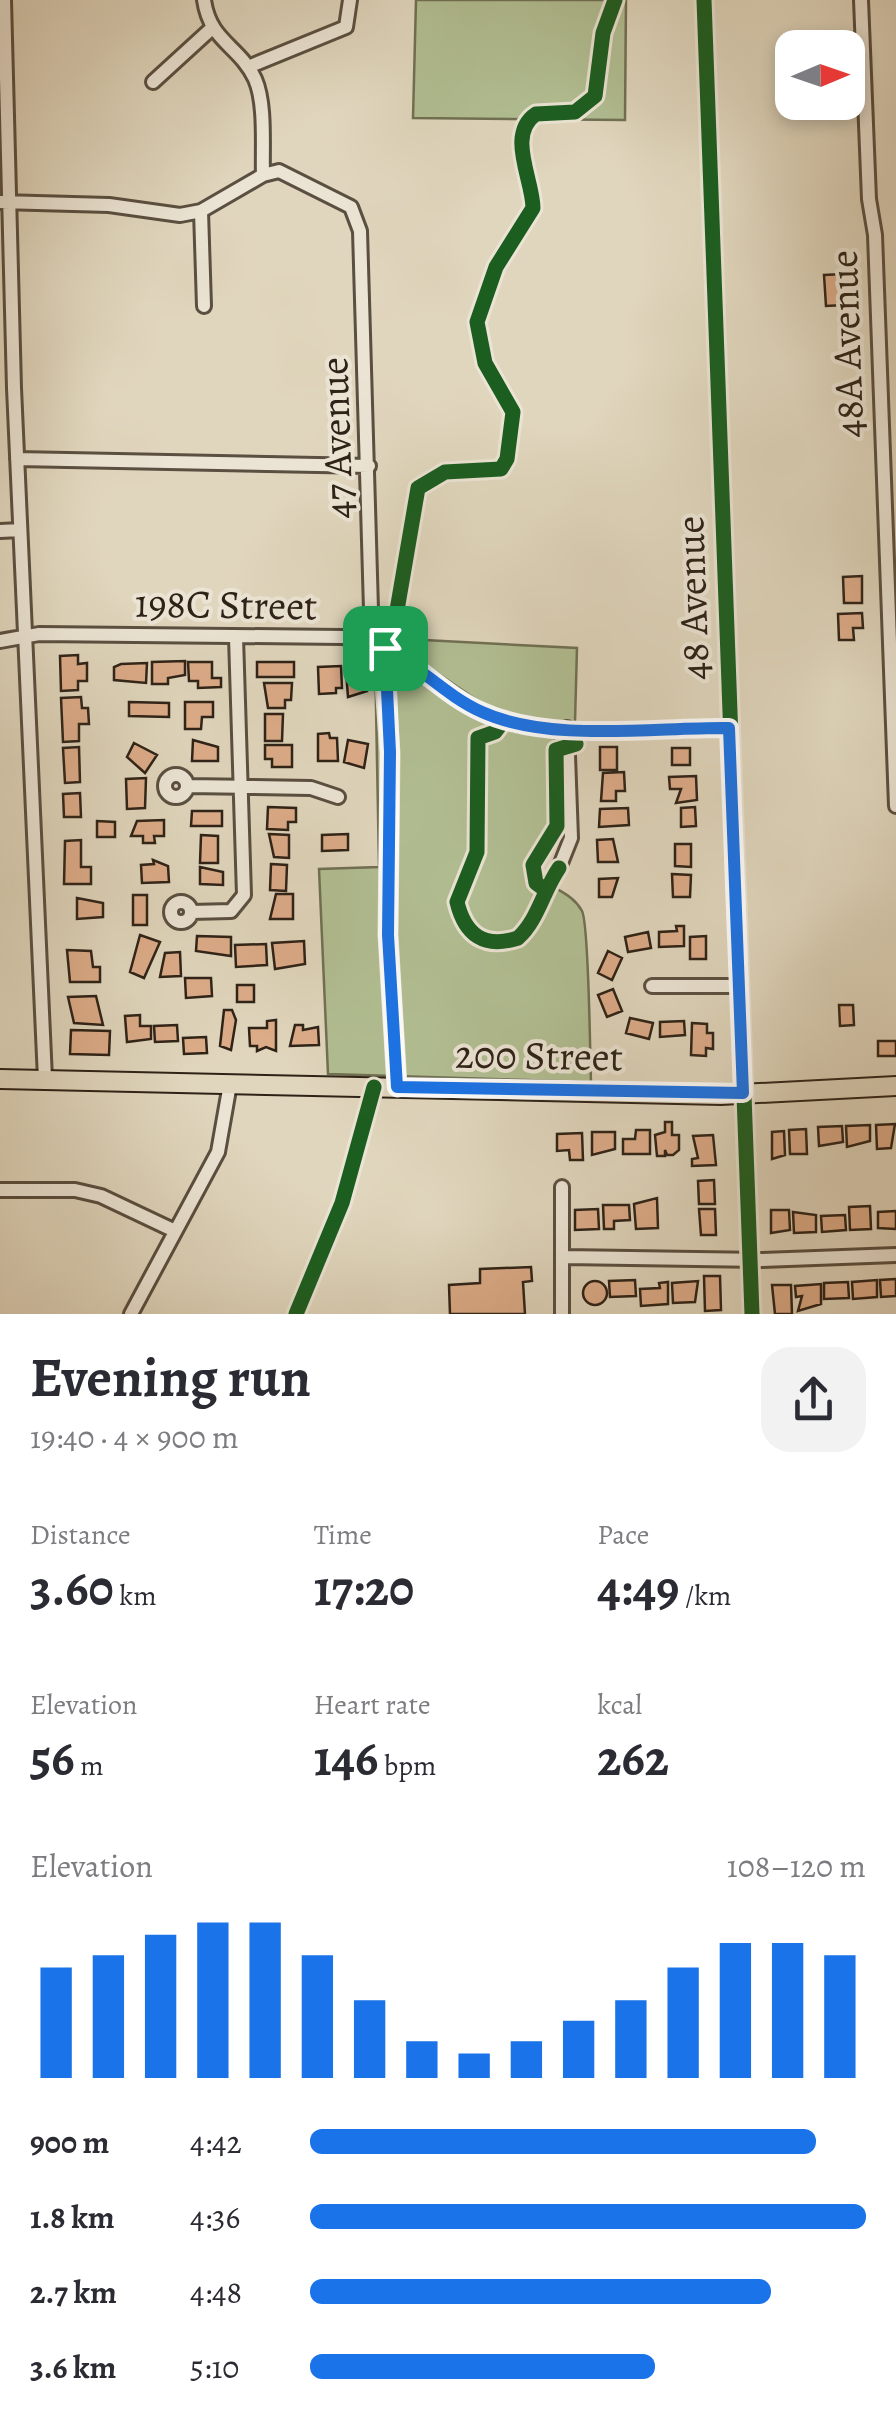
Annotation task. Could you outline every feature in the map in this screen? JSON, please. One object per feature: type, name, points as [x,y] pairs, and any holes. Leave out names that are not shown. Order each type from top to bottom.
[{"type":"main road","name":"200 Street","points":[[0,1079],[743,1093],[896,1086]]},
{"type":"street","points":[[4,0],[7,375],[17,459],[46,1079]]},
{"type":"street","points":[[4,203],[109,204],[180,215],[201,211],[263,175],[257,84],[248,67],[210,29],[204,0]]},
{"type":"street","name":"48 Avenue","points":[[704,0],[752,1314]]},
{"type":"street","name":"48A Avenue","points":[[861,0],[875,234],[896,806]]},
{"type":"street","points":[[248,67],[346,27],[350,3]]},
{"type":"street","points":[[153,82],[210,29]]},
{"type":"street","name":"47 Avenue","points":[[263,175],[279,171],[350,207],[360,231],[372,644]]},
{"type":"street","points":[[201,211],[204,306]]},
{"type":"street","points":[[17,459],[369,466]]},
{"type":"street","points":[[0,531],[20,530]]},
{"type":"street","name":"198C Street","points":[[0,641],[39,634],[343,638],[372,644],[407,660],[482,712],[527,726],[729,728]]},
{"type":"street","points":[[191,912],[224,913],[238,907],[244,889],[236,636]]},
{"type":"street","points":[[559,868],[570,838],[567,728]]},
{"type":"street","points":[[187,786],[312,788],[338,797]]},
{"type":"street","points":[[652,986],[738,986]]},
{"type":"street","points":[[131,1314],[218,1152],[230,1084]]},
{"type":"street","points":[[562,1187],[562,1314]]},
{"type":"street","points":[[0,1190],[75,1190],[101,1196],[174,1231]]},
{"type":"street","points":[[565,1257],[750,1260],[896,1255]]},
{"type":"green space","points":[[416,0],[626,0],[625,120],[413,118]]},
{"type":"green space","points":[[386,638],[577,648],[575,722],[540,721],[487,707]]},
{"type":"green space","points":[[375,652],[416,673],[473,715],[504,727],[550,735],[561,744],[563,837],[542,855],[538,871],[582,911],[588,964],[591,1082],[328,1074],[319,869],[379,867]]},
{"type":"building","points":[[843,274],[844,305],[826,306],[824,275]]},
{"type":"building","points":[[862,576],[862,603],[844,603],[843,577]]},
{"type":"building","points":[[862,613],[863,628],[853,628],[854,640],[839,640],[838,614]]},
{"type":"building","points":[[78,655],[78,664],[87,663],[87,681],[78,681],[78,690],[61,691],[60,656]]},
{"type":"building","points":[[185,661],[185,675],[168,678],[168,684],[152,684],[152,662]]},
{"type":"building","points":[[188,662],[212,662],[212,678],[221,678],[221,687],[198,688],[198,681],[189,681]]},
{"type":"building","points":[[257,662],[294,662],[294,677],[257,677]]},
{"type":"building","points":[[147,663],[146,683],[114,680],[114,667]]},
{"type":"building","points":[[341,666],[342,688],[336,688],[336,693],[319,694],[318,667]]},
{"type":"building","points":[[366,669],[367,691],[348,697],[346,671]]},
{"type":"building","points":[[264,683],[292,683],[291,700],[285,700],[285,708],[268,708]]},
{"type":"building","points":[[81,697],[82,708],[88,708],[89,724],[79,724],[79,741],[63,742],[61,698]]},
{"type":"building","points":[[129,702],[169,703],[169,717],[129,716]]},
{"type":"building","points":[[185,702],[213,702],[213,717],[202,717],[201,729],[185,729]]},
{"type":"building","points":[[265,714],[283,714],[282,741],[265,741]]},
{"type":"building","points":[[329,733],[330,738],[337,738],[338,761],[318,761],[318,734]]},
{"type":"building","points":[[193,740],[218,747],[218,761],[192,761]]},
{"type":"building","points":[[348,740],[368,744],[364,768],[344,762]]},
{"type":"building","points":[[134,743],[157,755],[145,773],[127,757]]},
{"type":"building","points":[[265,745],[292,745],[292,767],[272,767],[272,759],[265,759]]},
{"type":"building","points":[[79,747],[80,782],[65,783],[63,748]]},
{"type":"building","points":[[600,747],[617,747],[617,770],[600,770]]},
{"type":"building","points":[[672,748],[690,748],[690,765],[672,765]]},
{"type":"building","points":[[624,772],[625,791],[616,791],[616,801],[601,801],[603,773]]},
{"type":"building","points":[[696,776],[697,800],[676,803],[681,789],[670,789],[669,777]]},
{"type":"building","points":[[146,778],[145,808],[127,809],[126,779]]},
{"type":"building","points":[[80,793],[81,817],[64,817],[63,794]]},
{"type":"building","points":[[268,807],[296,808],[296,822],[288,822],[288,830],[267,829]]},
{"type":"building","points":[[695,807],[696,826],[681,827],[681,808]]},
{"type":"building","points":[[628,808],[629,825],[599,827],[600,809]]},
{"type":"building","points":[[192,811],[222,811],[222,826],[191,826]]},
{"type":"building","points":[[164,820],[164,836],[154,836],[155,843],[143,843],[143,836],[131,836],[137,821]]},
{"type":"building","points":[[97,821],[115,822],[115,837],[97,837]]},
{"type":"building","points":[[269,834],[289,835],[289,858],[274,857]]},
{"type":"building","points":[[348,834],[348,850],[322,851],[322,835]]},
{"type":"building","points":[[201,835],[218,836],[218,863],[200,863]]},
{"type":"building","points":[[613,839],[618,862],[598,862],[597,840]]},
{"type":"building","points":[[81,840],[81,867],[91,867],[91,884],[64,884],[65,841]]},
{"type":"building","points":[[675,844],[691,844],[691,867],[675,866]]},
{"type":"building","points":[[153,860],[168,866],[169,882],[142,883],[141,865],[154,864]]},
{"type":"building","points":[[271,864],[287,865],[286,891],[270,890]]},
{"type":"building","points":[[200,867],[223,872],[223,885],[200,884]]},
{"type":"building","points":[[672,874],[691,875],[690,897],[673,897]]},
{"type":"building","points":[[618,878],[612,897],[599,897],[599,879]]},
{"type":"building","points":[[276,894],[293,894],[293,919],[270,919]]},
{"type":"building","points":[[133,895],[147,895],[147,925],[133,925]]},
{"type":"building","points":[[77,898],[103,903],[103,917],[77,919]]},
{"type":"building","points":[[676,926],[684,926],[684,946],[659,947],[659,932],[677,931]]},
{"type":"building","points":[[648,932],[651,948],[628,952],[625,937]]},
{"type":"building","points":[[140,935],[160,942],[144,978],[130,972]]},
{"type":"building","points":[[197,936],[231,937],[231,956],[196,951]]},
{"type":"building","points":[[706,936],[706,959],[690,959],[690,937]]},
{"type":"building","points":[[304,941],[305,964],[275,969],[272,943]]},
{"type":"building","points":[[266,944],[267,965],[236,967],[235,945]]},
{"type":"building","points":[[67,950],[91,951],[93,967],[100,967],[100,982],[70,982]]},
{"type":"building","points":[[608,951],[622,958],[612,980],[598,973]]},
{"type":"building","points":[[180,952],[181,976],[160,977],[165,953]]},
{"type":"building","points":[[185,978],[211,978],[212,996],[186,998]]},
{"type":"building","points":[[237,985],[254,985],[254,1002],[237,1002]]},
{"type":"building","points":[[613,989],[622,1011],[607,1017],[598,995]]},
{"type":"building","points":[[96,996],[103,1025],[74,1023],[68,997]]},
{"type":"building","points":[[839,1005],[853,1005],[854,1025],[840,1026]]},
{"type":"building","points":[[224,1010],[232,1010],[236,1020],[231,1050],[220,1046]]},
{"type":"building","points":[[140,1015],[140,1026],[151,1026],[151,1039],[127,1042],[125,1016]]},
{"type":"building","points":[[630,1018],[653,1023],[649,1039],[626,1033]]},
{"type":"building","points":[[276,1020],[276,1051],[266,1047],[257,1051],[257,1046],[250,1046],[249,1028],[267,1028],[267,1021]]},
{"type":"building","points":[[684,1021],[685,1035],[660,1037],[660,1022]]},
{"type":"building","points":[[692,1023],[707,1024],[707,1033],[713,1033],[713,1049],[706,1048],[706,1056],[691,1055]]},
{"type":"building","points":[[177,1025],[178,1041],[155,1042],[154,1026]]},
{"type":"building","points":[[295,1025],[303,1025],[303,1030],[318,1027],[319,1045],[290,1046]]},
{"type":"building","points":[[71,1030],[110,1031],[109,1055],[70,1054]]},
{"type":"building","points":[[206,1037],[207,1053],[184,1054],[183,1038]]},
{"type":"building","points":[[878,1041],[896,1041],[896,1056],[878,1056]]},
{"type":"building","points":[[665,1122],[672,1122],[672,1135],[679,1135],[679,1150],[667,1155],[665,1150],[665,1156],[657,1156],[655,1135],[665,1132]]},
{"type":"building","points":[[895,1124],[891,1148],[877,1149],[876,1125]]},
{"type":"building","points":[[870,1125],[870,1141],[847,1147],[846,1126]]},
{"type":"building","points":[[842,1126],[843,1142],[819,1146],[818,1127]]},
{"type":"building","points":[[806,1129],[807,1154],[790,1154],[789,1130]]},
{"type":"building","points":[[636,1130],[650,1130],[650,1154],[623,1154],[623,1139],[635,1139]]},
{"type":"building","points":[[784,1131],[785,1155],[772,1159],[772,1132]]},
{"type":"building","points":[[592,1132],[615,1132],[615,1149],[592,1155]]},
{"type":"building","points":[[582,1133],[583,1160],[570,1160],[569,1150],[557,1151],[557,1134]]},
{"type":"building","points":[[713,1135],[716,1165],[692,1166],[692,1159],[698,1158],[693,1136]]},
{"type":"building","points":[[714,1180],[715,1204],[699,1204],[698,1181]]},
{"type":"building","points":[[657,1198],[658,1228],[636,1229],[634,1204]]},
{"type":"building","points":[[603,1205],[629,1205],[630,1220],[614,1221],[614,1229],[604,1229]]},
{"type":"building","points":[[870,1206],[871,1229],[850,1230],[849,1207]]},
{"type":"building","points":[[598,1209],[599,1229],[575,1230],[575,1210]]},
{"type":"building","points":[[699,1209],[715,1209],[716,1235],[701,1235]]},
{"type":"building","points":[[771,1210],[789,1210],[790,1230],[771,1233]]},
{"type":"building","points":[[896,1211],[896,1229],[878,1228],[878,1212]]},
{"type":"building","points":[[793,1212],[816,1215],[816,1232],[794,1233]]},
{"type":"building","points":[[845,1215],[846,1230],[822,1232],[821,1216]]},
{"type":"building","points":[[531,1267],[532,1281],[523,1282],[525,1314],[450,1314],[449,1285],[480,1283],[480,1269]]},
{"type":"building","points":[[704,1276],[720,1276],[721,1310],[705,1311]]},
{"type":"building","points":[[896,1279],[896,1296],[881,1297],[880,1280]]},
{"type":"building","points":[[635,1280],[636,1296],[610,1297],[609,1281]]},
{"type":"building","points":[[877,1280],[877,1297],[853,1299],[852,1282]]},
{"type":"building","points":[[595,1281],[604,1284],[604,1302],[595,1305],[586,1302],[583,1293],[586,1284]]},
{"type":"building","points":[[698,1281],[695,1302],[673,1303],[672,1283]]},
{"type":"building","points":[[668,1282],[668,1304],[641,1306],[640,1289],[660,1288],[659,1283]]},
{"type":"building","points":[[848,1282],[849,1298],[824,1299],[824,1283]]},
{"type":"building","points":[[821,1284],[821,1304],[798,1311],[802,1296],[796,1297],[795,1286]]},
{"type":"building","points":[[772,1285],[791,1285],[792,1314],[775,1314]]},
{"type":"cycle path","points":[[397,1087],[388,935],[390,753],[383,657],[386,638],[392,633],[396,616],[418,488],[445,472],[501,469],[507,459],[513,412],[485,363],[477,322],[496,267],[533,208],[522,145],[527,123],[536,114],[575,112],[595,96],[603,33],[615,0]]},
{"type":"cycle path","points":[[704,0],[752,1314]]},
{"type":"cycle path","points":[[504,720],[495,732],[478,738],[477,852],[457,902],[465,923],[486,940],[518,938],[531,923],[559,868]]},
{"type":"cycle path","points":[[544,889],[536,883],[533,865],[557,826],[556,750],[576,744]]},
{"type":"cycle path","points":[[296,1314],[342,1203],[374,1087]]},
{"type":"route","points":[[385,648],[415,664],[466,704],[508,722],[552,728],[729,728],[743,1093],[397,1087],[386,864],[390,752],[385,648]]}]
